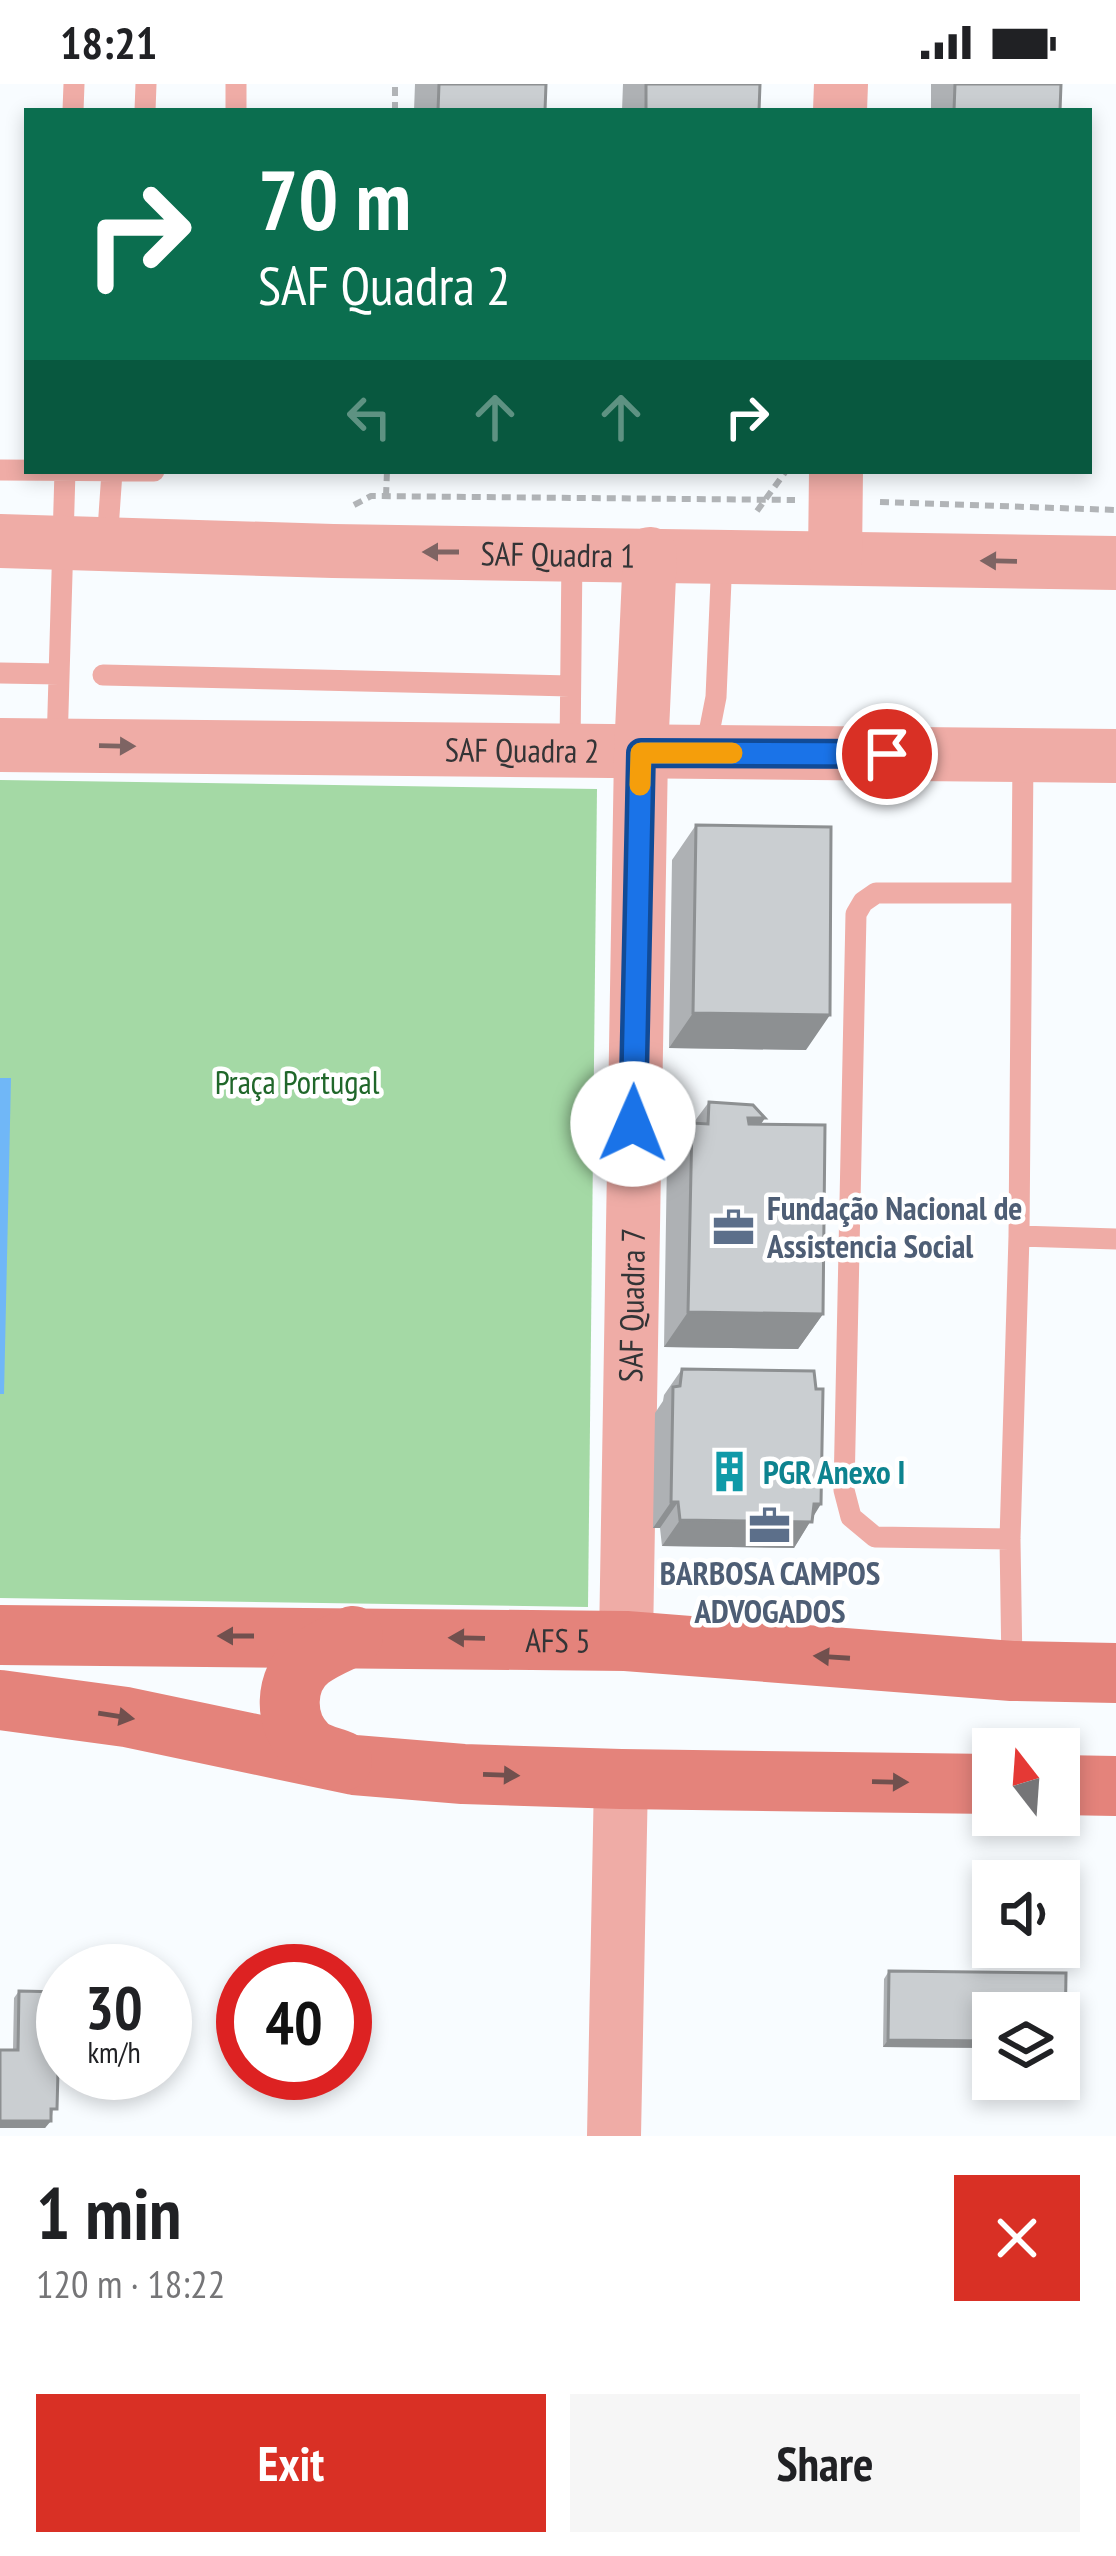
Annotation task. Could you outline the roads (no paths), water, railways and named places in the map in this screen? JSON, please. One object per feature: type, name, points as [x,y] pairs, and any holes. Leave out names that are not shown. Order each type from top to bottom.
[{"type":"main road","name":"AFS 5","points":[[0,1635],[626,1641],[1012,1671],[1116,1673]]},
{"type":"main road","points":[[353,1636],[307,1661],[297,1674],[289,1704],[296,1732],[310,1749],[354,1765]]},
{"type":"main road","points":[[0,1700],[126,1717],[354,1765],[621,1779],[972,1784]]},
{"type":"main road","points":[[1080,1785],[1116,1786]]},
{"type":"street","points":[[835,558],[836,486]]},
{"type":"street","name":"SAF Quadra 1","points":[[0,541],[1116,563]]},
{"type":"street","name":"SAF Quadra 7","points":[[626,1641],[641,753],[650,554]]},
{"type":"street","name":"SAF Quadra 2","points":[[0,745],[1116,756]]},
{"type":"street","points":[[614,2136],[621,1779]]},
{"type":"lane","points":[[66,474],[84,544]]},
{"type":"lane","points":[[57,746],[59,674],[84,544],[111,474]]},
{"type":"lane","points":[[570,752],[572,553]]},
{"type":"lane","points":[[705,753],[716,697],[722,556]]},
{"type":"lane","points":[[0,673],[59,674]]},
{"type":"lane","points":[[104,675],[570,686]]},
{"type":"lane","points":[[1012,1671],[1023,756]]},
{"type":"lane","points":[[1010,1539],[875,1538],[851,1517],[844,1467],[856,914],[876,893],[1020,893]]},
{"type":"lane","points":[[1019,1236],[1116,1239]]},
{"type":"water","points":[[0,1078],[11,1078],[4,1394],[0,1394]]},
{"type":"place","name":"Fundação Nacional de Assistencia Social","points":[[733,1227]]},
{"type":"place","name":"PGR Anexo I","points":[[729,1472]]},
{"type":"place","name":"BARBOSA CAMPOS ADVOGADOS","points":[[770,1525]]},
{"type":"park label","name":"Praça Portugal","points":[[297,1082]]}]
